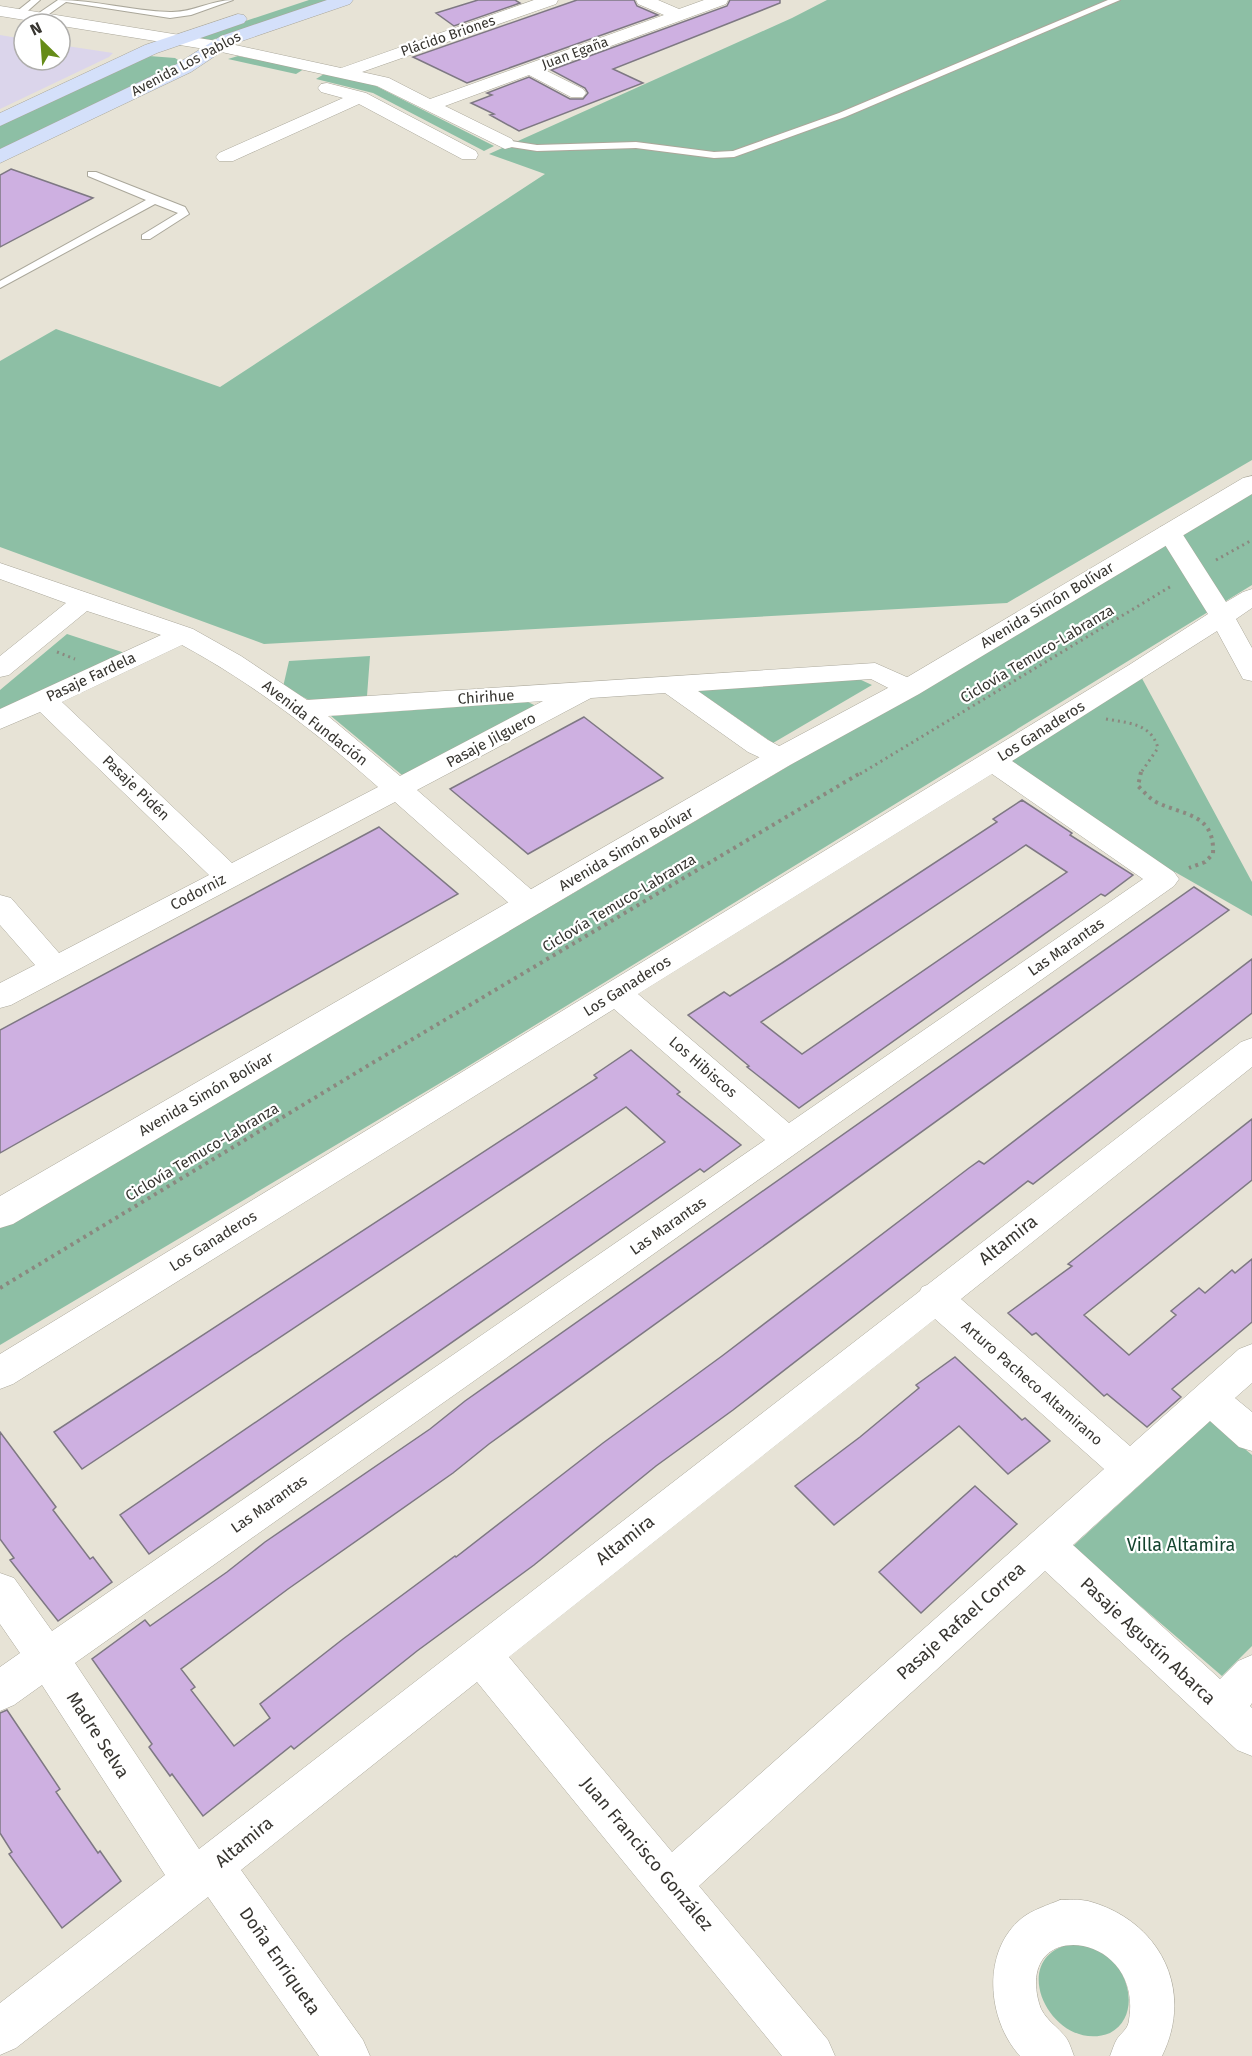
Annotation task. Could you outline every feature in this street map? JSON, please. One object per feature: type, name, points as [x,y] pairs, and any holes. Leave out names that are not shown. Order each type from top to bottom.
[{"type":"main road","name":"Avenida Los Pablos","points":[[0,120],[151,49],[298,0]]},
{"type":"main road","name":"Avenida Los Pablos","points":[[0,157],[200,58],[239,35],[344,0]]},
{"type":"main road","points":[[73,86],[96,83],[110,86],[118,90],[120,97],[117,100]]},
{"type":"street","name":"Plácido Briones","points":[[345,72],[550,0]]},
{"type":"street","points":[[644,0],[679,15]]},
{"type":"street","name":"Juan Egaña","points":[[430,105],[720,0]]},
{"type":"street","points":[[72,22],[217,46],[345,72],[391,85],[505,143]]},
{"type":"street","points":[[72,38],[200,58],[281,78]]},
{"type":"street","points":[[313,66],[315,71],[312,74],[291,80],[360,97],[469,155]]},
{"type":"street","points":[[530,69],[577,93]]},
{"type":"street","points":[[226,157],[360,97]]},
{"type":"street","name":"Avenida Simón Bolívar","points":[[0,1214],[780,759],[909,688],[1252,483]]},
{"type":"street","points":[[1169,532],[1222,616],[1252,673]]},
{"type":"street","name":"Avenida Fundación","points":[[0,570],[84,602],[182,634],[244,669],[301,709],[398,789],[530,905]]},
{"type":"street","name":"Los Ganaderos","points":[[0,1373],[1073,711],[1252,597]]},
{"type":"street","points":[[0,669],[84,602]]},
{"type":"street","name":"Pasaje Fardela","points":[[0,720],[182,634]]},
{"type":"street","name":"Chirihue","points":[[301,709],[875,671],[909,688]]},
{"type":"street","points":[[670,684],[780,759]]},
{"type":"street","name":"Pasaje Jilguero","points":[[398,789],[584,691]]},
{"type":"street","name":"Pasaje Pidén","points":[[43,699],[228,876]]},
{"type":"street","points":[[992,761],[1152,871]]},
{"type":"street","name":"Codorniz","points":[[0,998],[228,876],[398,789]]},
{"type":"street","name":"Las Marantas","points":[[0,1691],[1164,879],[1152,871]]},
{"type":"street","points":[[0,905],[55,968]]},
{"type":"street","name":"Los Hibiscos","points":[[616,993],[789,1142]]},
{"type":"street","name":"Altamira","points":[[0,2032],[204,1874],[934,1297],[1252,1050]]},
{"type":"street","name":"Arturo Pacheco Altamirano","points":[[934,1297],[1130,1469]]},
{"type":"street","name":"Pasaje Rafael Correa","points":[[670,1882],[1252,1360]]},
{"type":"street","points":[[1209,1398],[1252,1435]]},
{"type":"street","name":"Pasaje Agustín Abarca","points":[[1045,1545],[1252,1736]]},
{"type":"street","name":"Madre Selva","points":[[0,1591],[204,1874]]},
{"type":"street","name":"Juan Francisco González","points":[[480,1654],[812,2056]]},
{"type":"street","points":[[1220,1707],[1252,1675]]},
{"type":"street","name":"Doña Enriqueta","points":[[204,1874],[347,2056]]},
{"type":"street","points":[[1040,2053],[1018,2013],[1014,1994],[1016,1966],[1028,1942],[1056,1924],[1073,1922],[1091,1924],[1108,1931],[1124,1942],[1137,1956],[1146,1972],[1152,1990],[1154,2008],[1152,2025],[1145,2041],[1132,2056]]},
{"type":"lane","points":[[47,12],[65,0],[170,15],[188,13],[229,0]]},
{"type":"lane","points":[[505,143],[537,148],[636,145],[714,155],[734,154],[842,115],[1116,0]]},
{"type":"lane","points":[[92,174],[182,209],[184,214],[146,237]]},
{"type":"lane","points":[[0,285],[154,200]]},
{"type":"path","name":"Ciclovía Temuco-Labranza","points":[[0,1288],[359,1071],[972,707],[1195,571],[1252,540]]},
{"type":"path","points":[[1073,711],[1136,724],[1150,731],[1156,737],[1158,748],[1140,774],[1138,786],[1155,801],[1199,819],[1208,826],[1214,836],[1213,854],[1205,862],[1175,872],[1152,871]]},
{"type":"shaded area","points":[[0,35],[12,37],[12,72],[72,72],[72,47],[113,53],[109,57],[0,109]]},
{"type":"green space","points":[[309,0],[331,0],[209,41],[204,42],[197,37]]},
{"type":"green space","points":[[827,0],[1252,0],[1252,460],[1007,603],[264,644],[0,547],[0,361],[56,329],[220,387],[545,174],[489,154],[792,18]]},
{"type":"green space","points":[[149,56],[175,58],[181,62],[0,152],[0,124]]},
{"type":"green space","points":[[238,56],[304,69],[296,74],[228,59]]},
{"type":"green space","points":[[324,74],[374,85],[494,146],[484,151],[373,93],[316,79]]},
{"type":"green space","points":[[1252,492],[1252,585],[457,1073],[0,1345],[0,1225],[572,894]]},
{"type":"green space","points":[[67,634],[128,654],[0,712],[0,690]]},
{"type":"green space","points":[[370,656],[367,696],[315,703],[283,687],[289,661]]},
{"type":"green space","points":[[1138,671],[1252,882],[1252,916],[1175,872],[1164,879],[992,761]]},
{"type":"green space","points":[[859,679],[872,685],[773,743],[695,689]]},
{"type":"green space","points":[[528,702],[536,706],[402,775],[331,716]]},
{"type":"green space","name":"Villa Altamira","points":[[1211,1420],[1252,1455],[1252,1646],[1222,1676],[1072,1547]]},
{"type":"green space","points":[[1076,1943],[1096,1949],[1109,1957],[1118,1966],[1124,1978],[1129,2003],[1120,2025],[1110,2033],[1089,2036],[1070,2030],[1054,2018],[1044,2001],[1039,1982],[1042,1965],[1054,1951]]},
{"type":"building","points":[[478,0],[515,0],[520,3],[454,26],[436,13]]},
{"type":"building","points":[[577,0],[634,0],[637,6],[658,15],[467,83],[413,57]]},
{"type":"building","points":[[730,0],[780,0],[780,3],[613,69],[643,83],[519,131],[490,115],[494,114],[471,103],[492,95],[487,93],[529,77],[570,99],[583,99],[588,93],[585,88],[551,70],[727,6]]},
{"type":"building","points":[[11,169],[93,198],[0,247],[0,175]]},
{"type":"building","points":[[584,717],[663,778],[528,854],[450,789]]},
{"type":"building","points":[[1022,800],[1072,833],[1070,835],[1133,875],[1105,896],[1101,894],[799,1108],[747,1067],[749,1066],[688,1015],[724,992],[730,996],[782,963],[997,822],[993,819]],"holes":[[[1026,845],[1067,872],[802,1054],[761,1022]]]},
{"type":"building","points":[[379,827],[458,894],[0,1153],[0,1030]]},
{"type":"building","points":[[1194,887],[1229,910],[489,1444],[453,1473],[288,1589],[181,1669],[195,1687],[191,1690],[234,1746],[270,1718],[260,1704],[343,1639],[456,1557],[603,1443],[722,1356],[969,1168],[979,1161],[984,1164],[1252,959],[1252,1013],[1033,1184],[1028,1181],[733,1410],[656,1466],[534,1565],[417,1651],[294,1749],[291,1746],[203,1816],[149,1747],[152,1744],[92,1659],[145,1620],[150,1626],[227,1572],[265,1542],[430,1429],[465,1401]]},
{"type":"building","points":[[631,1050],[680,1092],[677,1094],[741,1145],[704,1172],[700,1169],[149,1554],[120,1515],[665,1142],[626,1107],[82,1469],[54,1432],[597,1078],[594,1075]]},
{"type":"building","points":[[1252,1119],[1252,1180],[1084,1315],[1129,1355],[1176,1315],[1171,1311],[1199,1288],[1205,1293],[1232,1270],[1235,1273],[1252,1259],[1252,1322],[1172,1389],[1181,1397],[1147,1427],[1107,1394],[1104,1396],[1036,1333],[1032,1335],[1008,1313],[1072,1266],[1068,1264]]},
{"type":"building","points":[[955,1357],[1022,1420],[1025,1418],[1050,1441],[1008,1474],[959,1426],[834,1525],[795,1486],[860,1437],[919,1388],[916,1385]]},
{"type":"building","points":[[0,1432],[56,1507],[53,1510],[90,1559],[93,1557],[112,1582],[58,1621],[10,1560],[14,1558],[0,1539]]},
{"type":"building","points":[[975,1486],[1017,1524],[921,1613],[879,1572]]},
{"type":"building","points":[[7,1710],[60,1789],[56,1792],[98,1853],[100,1851],[121,1881],[62,1928],[9,1854],[12,1852],[0,1833],[0,1713]]}]
